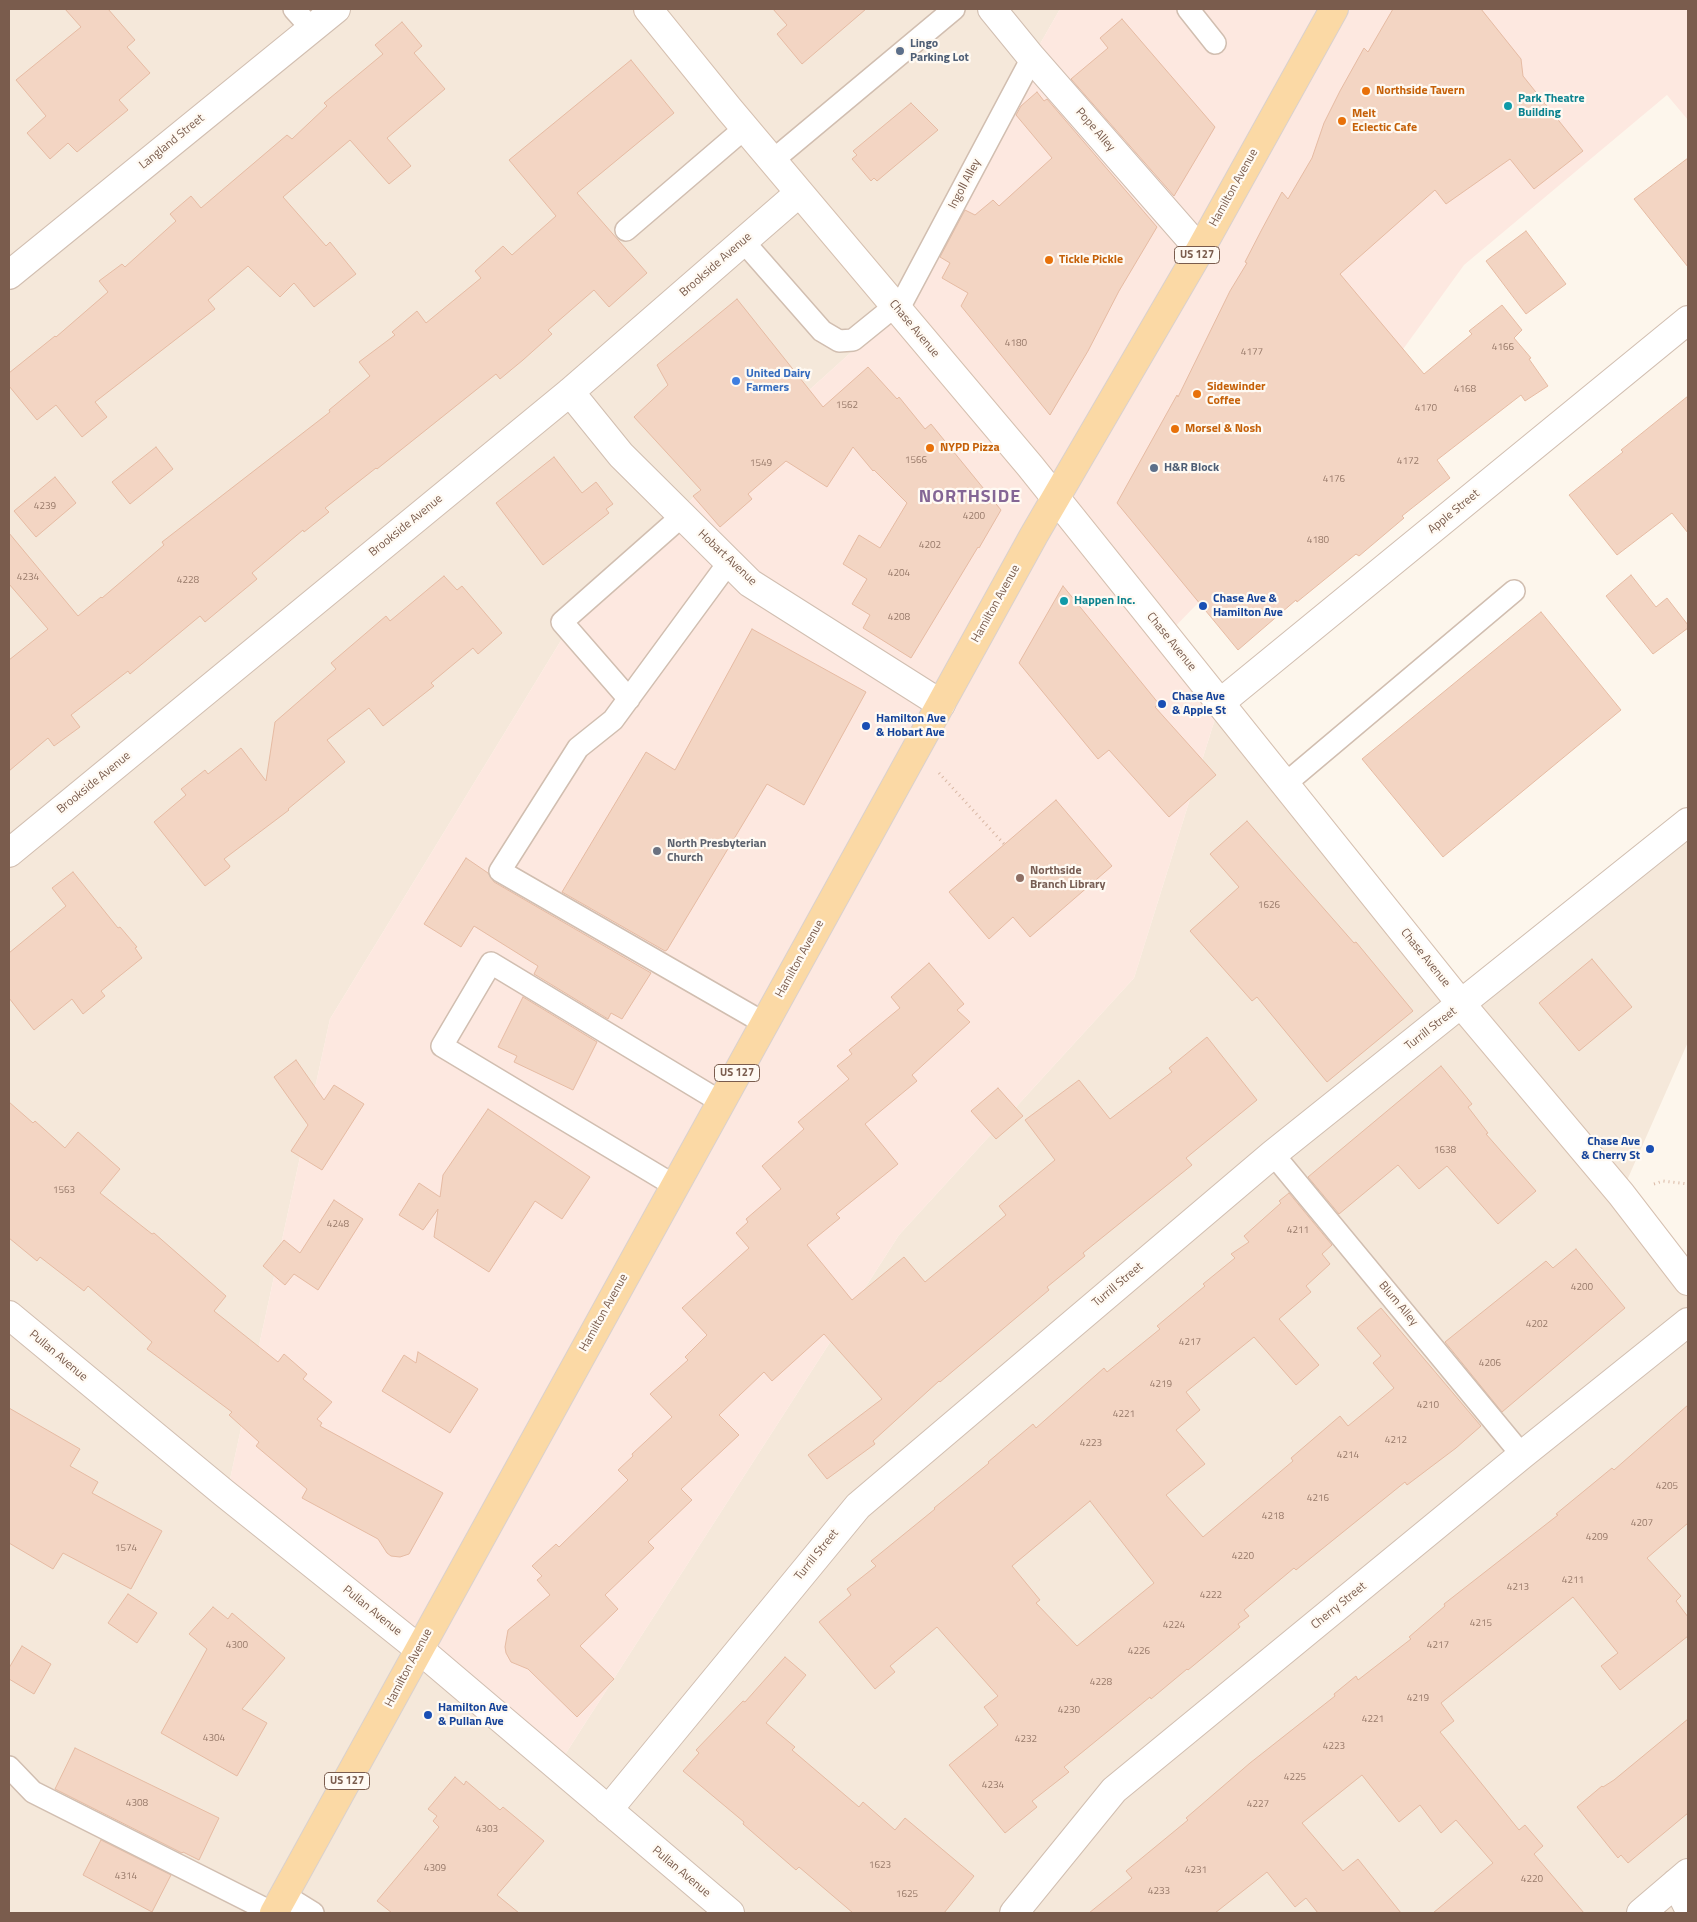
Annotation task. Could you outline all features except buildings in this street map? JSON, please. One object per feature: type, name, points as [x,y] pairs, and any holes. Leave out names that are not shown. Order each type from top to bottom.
[{"type":"main road","name":"Hamilton Avenue","points":[[277,1907],[916,749],[1056,498],[1200,250],[1330,11]]},
{"type":"street","name":"Langland Street","points":[[9,276],[336,9]]},
{"type":"street","name":"Chase Avenue","points":[[648,9],[772,161],[1056,498],[1462,1005],[1621,1194],[1688,1281]]},
{"type":"street","name":"Pope Alley","points":[[992,9],[1032,58],[1200,250]]},
{"type":"street","name":"Brookside Avenue","points":[[9,853],[570,392],[799,193]]},
{"type":"street","name":"Apple Street","points":[[1220,703],[1688,320]]},
{"type":"street","name":"Hobart Avenue","points":[[570,392],[621,455],[750,583],[941,704]]},
{"type":"street","name":"Turrill Street","points":[[608,1810],[858,1506],[1273,1154],[1462,1005],[1688,822]]},
{"type":"street","name":"Pullan Avenue","points":[[9,1315],[224,1493],[419,1649],[730,1913]]},
{"type":"street","name":"Cherry Street","points":[[1014,1913],[1114,1790],[1522,1455],[1688,1322]]},
{"type":"street","points":[[1641,1913],[1682,1878],[1688,1907]]},
{"type":"lane","points":[[294,9],[312,29]]},
{"type":"lane","points":[[772,161],[954,9]]},
{"type":"lane","points":[[1188,9],[1215,43]]},
{"type":"lane","name":"Ingoll Alley","points":[[896,308],[1032,58]]},
{"type":"lane","points":[[626,230],[745,128]]},
{"type":"lane","points":[[743,241],[822,331],[839,341],[853,340],[896,308]]},
{"type":"lane","points":[[629,698],[562,622],[682,516]]},
{"type":"lane","points":[[730,562],[612,720],[578,748],[500,871],[764,1023]]},
{"type":"lane","points":[[1285,784],[1514,592]]},
{"type":"lane","points":[[675,1186],[442,1046],[491,963],[721,1102]]},
{"type":"lane","name":"Blum Alley","points":[[1273,1154],[1522,1455]]},
{"type":"lane","points":[[9,1766],[33,1792],[277,1907],[314,1913]]},
{"type":"path","points":[[916,749],[1004,844]]},
{"type":"shaded area","points":[[9,9],[1060,9],[898,310],[715,475],[571,624],[330,1019],[227,1493],[557,1767],[899,1235],[1134,978],[1220,703],[1462,1005],[1688,822],[1688,1042],[1621,1194],[1688,1281],[1688,1913],[9,1913]]},
{"type":"shaded area","points":[[1060,9],[1688,9],[1688,120],[1667,95],[1464,265],[1257,551],[1198,603],[1166,636],[1220,703],[1134,978],[899,1235],[557,1767],[227,1493],[330,1019],[571,624],[715,475],[898,310]]},
{"type":"place","name":"Lingo Parking Lot","points":[[900,51]]},
{"type":"place","name":"Northside Tavern","points":[[1366,91]]},
{"type":"place","name":"Park Theatre Building","points":[[1508,106]]},
{"type":"place","name":"Melt Eclectic Cafe","points":[[1342,121]]},
{"type":"place","name":"Tickle Pickle","points":[[1049,260]]},
{"type":"place","name":"United Dairy Farmers","points":[[736,381]]},
{"type":"place","name":"Sidewinder Coffee","points":[[1197,394]]},
{"type":"place","name":"Morsel & Nosh","points":[[1175,429]]},
{"type":"place","name":"NYPD Pizza","points":[[930,448]]},
{"type":"place","name":"H&R Block","points":[[1154,468]]},
{"type":"place","name":"Happen Inc.","points":[[1064,601]]},
{"type":"place","name":"Chase Ave & Hamilton Ave","points":[[1203,606]]},
{"type":"place","name":"Chase Ave & Apple St","points":[[1162,704]]},
{"type":"place","name":"Hamilton Ave & Hobart Ave","points":[[866,726]]},
{"type":"place","name":"North Presbyterian Church","points":[[657,851]]},
{"type":"place","name":"Northside Branch Library","points":[[1020,878]]},
{"type":"place","name":"Chase Ave & Cherry St","points":[[1650,1149]]},
{"type":"place","name":"Hamilton Ave & Pullan Ave","points":[[428,1715]]},
{"type":"district","name":"NORTHSIDE","points":[[970,498]]}]
